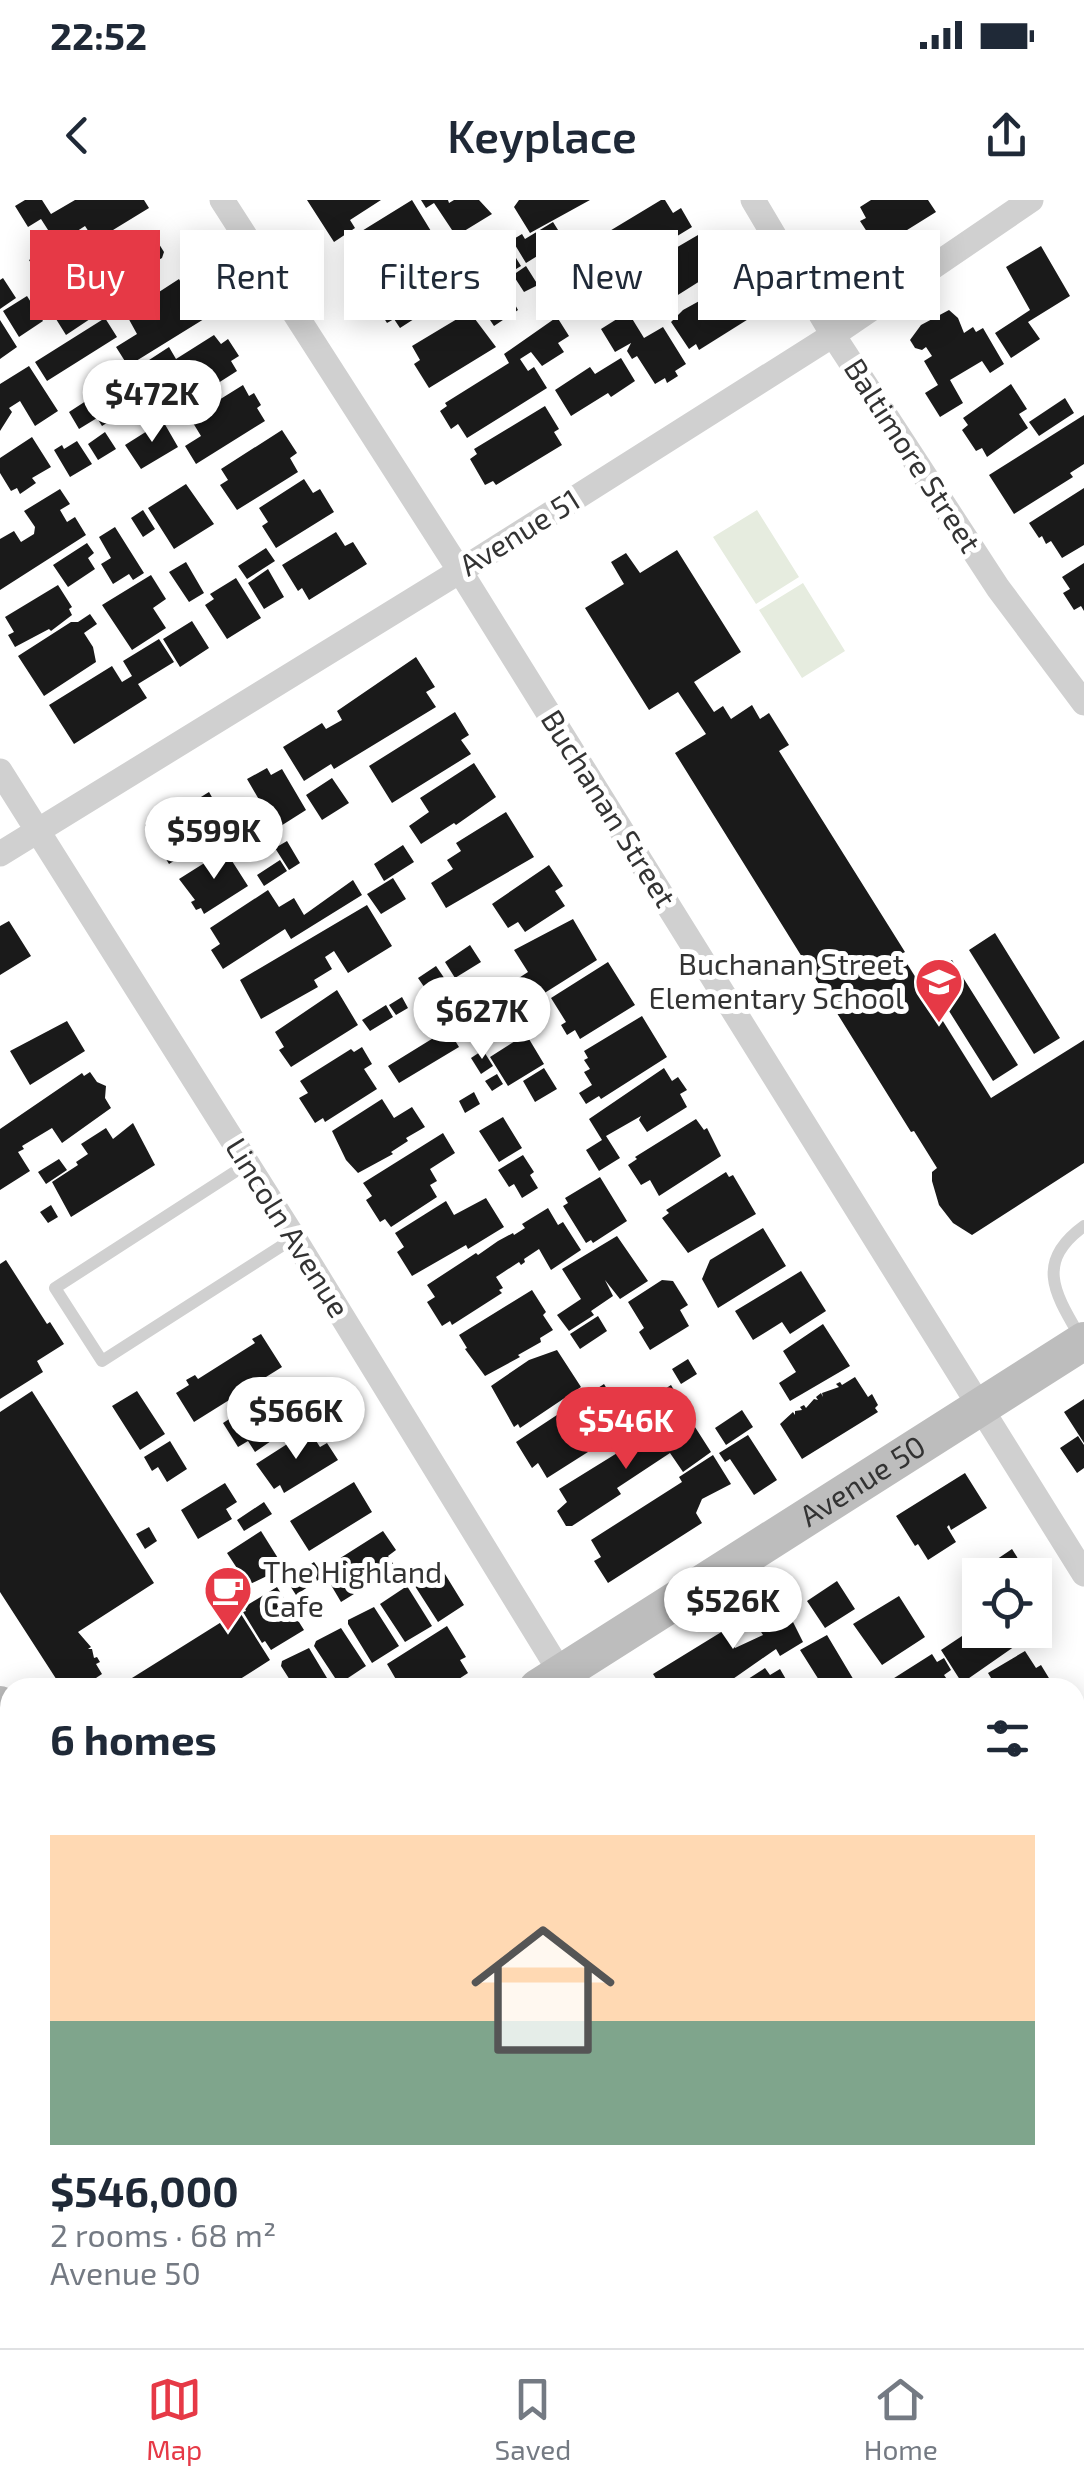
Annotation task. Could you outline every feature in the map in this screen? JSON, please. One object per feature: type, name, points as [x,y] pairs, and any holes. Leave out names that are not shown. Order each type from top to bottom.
[{"type":"street","name":"Buchanan Street","points":[[222,200],[460,571],[1084,1574]]},
{"type":"street","name":"Baltimore Street","points":[[753,200],[833,335],[998,588],[1084,703]]},
{"type":"street","name":"Avenue 51","points":[[0,854],[460,571],[833,335],[1018,204]]},
{"type":"street","name":"Lincoln Avenue","points":[[0,771],[294,1238],[553,1678]]},
{"type":"street","name":"Avenue 50","points":[[564,1678],[1083,1341]]},
{"type":"lane","points":[[247,1164],[55,1288],[102,1361],[294,1238]]},
{"type":"lane","points":[[1083,1341],[1058,1298],[1053,1269],[1065,1242],[1084,1226]]},
{"type":"shaded area","points":[[757,510],[799,577],[756,604],[713,537]]},
{"type":"shaded area","points":[[803,583],[845,651],[802,678],[759,610]]},
{"type":"building","points":[[25,200],[42,200],[51,214],[75,200],[144,200],[149,208],[113,230],[88,230],[85,226],[79,230],[48,230],[41,219],[28,227],[15,206]]},
{"type":"building","points":[[307,200],[381,200],[350,220],[355,228],[344,230],[344,235],[334,242]]},
{"type":"building","points":[[412,200],[430,230],[363,230]]},
{"type":"building","points":[[421,200],[479,200],[492,214],[466,230],[452,230],[434,203],[426,208]]},
{"type":"building","points":[[519,200],[590,200],[530,233],[514,207]]},
{"type":"building","points":[[661,200],[673,213],[681,208],[692,227],[678,236],[678,230],[611,230]]},
{"type":"building","points":[[871,200],[928,200],[936,212],[907,230],[866,230],[860,221],[866,218],[860,207]]},
{"type":"building","points":[[553,222],[558,230],[540,230]]},
{"type":"building","points":[[536,232],[536,257],[526,263],[516,247],[516,238],[522,234],[525,239]]},
{"type":"building","points":[[698,235],[698,282],[678,295],[678,247]]},
{"type":"building","points":[[1041,246],[1070,296],[1028,322],[1040,339],[1011,358],[995,333],[1030,310],[1006,267]]},
{"type":"building","points":[[526,266],[536,286],[524,292],[516,273]]},
{"type":"building","points":[[3,278],[16,298],[0,309],[0,280]]},
{"type":"building","points":[[179,279],[180,320],[202,320],[128,366],[116,347],[137,334],[129,320],[160,320],[160,291]]},
{"type":"building","points":[[27,296],[30,320],[43,321],[19,337],[3,311]]},
{"type":"building","points":[[698,302],[698,320],[747,320],[699,350],[696,344],[689,349],[671,322],[678,320],[683,310]]},
{"type":"building","points":[[949,310],[958,318],[964,333],[973,327],[976,332],[983,328],[1004,364],[990,373],[982,361],[950,380],[963,403],[940,417],[925,393],[938,385],[924,361],[932,356],[926,347],[915,348],[910,340],[921,325],[940,320],[940,315]]},
{"type":"building","points":[[0,320],[17,347],[0,359]]},
{"type":"building","points":[[57,320],[88,320],[66,335]]},
{"type":"building","points":[[102,320],[106,320],[117,337],[47,381],[35,362]]},
{"type":"building","points":[[395,320],[412,320],[400,328]]},
{"type":"building","points":[[455,320],[476,320],[496,347],[429,388],[414,364],[420,360],[412,346]]},
{"type":"building","points":[[553,320],[559,320],[569,336],[558,343],[564,352],[542,366],[531,352],[520,359],[528,371],[534,367],[547,388],[467,438],[458,424],[451,429],[440,411],[447,406],[445,403],[509,363],[504,354]]},
{"type":"building","points":[[615,320],[633,320],[644,338],[663,327],[686,364],[675,371],[678,376],[655,384],[637,356],[632,359],[627,351],[631,343],[615,352],[601,329]]},
{"type":"building","points":[[214,335],[221,344],[228,339],[239,356],[231,361],[237,371],[160,420],[158,417],[147,424],[138,408],[149,401],[144,389],[132,396],[137,404],[102,426],[97,418],[79,429],[69,412],[132,371],[143,387],[156,378],[146,362],[169,347],[176,359]]},
{"type":"building","points":[[621,358],[635,381],[571,416],[555,390],[590,367],[595,374]]},
{"type":"building","points":[[29,366],[58,411],[35,426],[20,401],[9,408],[12,412],[0,431],[0,384]]},
{"type":"building","points":[[1011,384],[1027,409],[1019,414],[1028,428],[987,457],[982,448],[976,451],[962,430],[968,425],[963,418]]},
{"type":"building","points":[[243,385],[249,396],[254,393],[265,421],[196,464],[185,446],[201,436],[190,418]]},
{"type":"building","points":[[1065,398],[1074,413],[1039,436],[1029,422]]},
{"type":"building","points":[[545,406],[559,429],[554,432],[562,445],[496,485],[493,481],[485,485],[470,459],[477,454],[474,449]]},
{"type":"building","points":[[1084,415],[1084,464],[1070,473],[1073,477],[1014,514],[989,475]]},
{"type":"building","points":[[163,421],[178,447],[141,469],[125,445]]},
{"type":"building","points":[[282,430],[297,453],[290,458],[298,472],[237,510],[220,485],[228,480],[221,469]]},
{"type":"building","points":[[105,432],[116,449],[98,460],[88,444]]},
{"type":"building","points":[[32,437],[51,467],[32,478],[36,483],[20,494],[17,488],[11,491],[0,473],[0,458]]},
{"type":"building","points":[[77,441],[92,464],[70,477],[54,450]]},
{"type":"building","points":[[304,479],[313,493],[320,489],[334,512],[276,548],[262,526],[268,522],[259,508]]},
{"type":"building","points":[[186,484],[214,524],[174,549],[148,508]]},
{"type":"building","points":[[1084,488],[1084,545],[1062,558],[1051,541],[1046,544],[1029,523]]},
{"type":"building","points":[[60,489],[70,504],[60,510],[67,522],[75,517],[86,535],[0,590],[0,539],[14,531],[21,542],[34,534],[35,527],[24,511]]},
{"type":"building","points":[[143,510],[155,529],[143,537],[131,518]]},
{"type":"building","points":[[115,527],[144,573],[133,580],[129,574],[113,584],[101,564],[111,558],[99,537]]},
{"type":"building","points":[[336,532],[345,546],[353,542],[367,564],[309,600],[302,588],[298,591],[282,565]]},
{"type":"building","points":[[87,543],[94,553],[88,558],[95,569],[68,587],[53,565]]},
{"type":"building","points":[[266,548],[275,561],[247,579],[238,566]]},
{"type":"building","points":[[677,550],[741,652],[694,682],[714,712],[723,706],[731,719],[752,705],[760,719],[769,713],[789,745],[779,751],[991,1098],[1084,1040],[1084,1163],[972,1235],[953,1223],[939,1205],[932,1181],[932,1172],[937,1168],[675,753],[706,734],[678,692],[649,710],[585,608],[624,584],[611,562],[626,553],[640,573]]},
{"type":"building","points":[[186,562],[204,593],[189,602],[169,572]]},
{"type":"building","points":[[1084,563],[1084,611],[1081,606],[1074,610],[1063,593],[1070,589],[1062,577]]},
{"type":"building","points":[[268,569],[284,597],[264,609],[248,583]]},
{"type":"building","points":[[151,575],[166,599],[153,608],[166,628],[132,650],[102,605]]},
{"type":"building","points":[[236,578],[261,618],[227,639],[205,605],[214,599],[210,594]]},
{"type":"building","points":[[58,585],[72,607],[72,615],[51,631],[15,647],[8,635],[14,632],[5,617]]},
{"type":"building","points":[[90,614],[97,624],[84,633],[96,662],[44,696],[18,656]]},
{"type":"building","points":[[192,621],[209,648],[180,667],[163,639]]},
{"type":"building","points":[[159,639],[174,662],[138,684],[147,698],[74,744],[49,705],[112,666],[122,682],[132,676],[123,661]]},
{"type":"building","points":[[416,657],[435,687],[426,692],[436,707],[334,769],[331,764],[304,781],[283,747],[322,723],[326,729],[342,720],[337,711]]},
{"type":"building","points":[[455,712],[469,735],[461,740],[471,754],[392,803],[369,766]]},
{"type":"building","points":[[474,763],[496,797],[421,844],[409,826],[429,812],[420,798]]},
{"type":"building","points":[[267,768],[271,775],[282,769],[306,810],[276,829],[247,779]]},
{"type":"building","points":[[332,778],[349,803],[322,820],[306,795]]},
{"type":"building","points":[[209,792],[217,806],[208,812],[221,832],[169,864],[145,825],[165,813],[167,818]]},
{"type":"building","points":[[243,798],[256,820],[244,828],[230,806]]},
{"type":"building","points":[[506,812],[534,857],[446,908],[431,883],[453,869],[447,860],[461,851],[456,843]]},
{"type":"building","points":[[287,841],[300,863],[289,870],[275,848]]},
{"type":"building","points":[[403,845],[414,862],[384,881],[374,864]]},
{"type":"building","points":[[225,850],[248,886],[204,914],[201,908],[196,910],[191,902],[195,900],[179,879]]},
{"type":"building","points":[[280,860],[287,871],[264,886],[257,875]]},
{"type":"building","points":[[549,865],[563,886],[555,891],[565,906],[525,932],[518,922],[508,928],[492,904]]},
{"type":"building","points":[[393,878],[406,899],[381,914],[367,894]]},
{"type":"building","points":[[353,880],[362,895],[291,939],[285,929],[223,969],[211,950],[220,944],[210,928],[268,890],[279,907],[294,898],[304,915]]},
{"type":"building","points":[[367,905],[392,946],[348,973],[334,951],[325,957],[332,969],[314,980],[318,987],[261,1019],[240,980]]},
{"type":"building","points":[[573,919],[597,960],[505,1018],[498,1006],[511,998],[505,987],[528,972],[514,950]]},
{"type":"building","points":[[9,921],[31,956],[0,975],[0,926]]},
{"type":"building","points":[[995,933],[1060,1038],[1034,1054],[969,950]]},
{"type":"building","points":[[470,945],[481,962],[455,978],[445,962]]},
{"type":"building","points":[[952,960],[1018,1065],[993,1081],[927,976]]},
{"type":"building","points":[[608,962],[635,1005],[580,1039],[575,1030],[567,1035],[561,1025],[566,1022],[551,998]]},
{"type":"building","points":[[436,966],[447,982],[429,994],[418,978]]},
{"type":"building","points":[[337,990],[358,1025],[291,1067],[279,1050],[284,1047],[275,1032]]},
{"type":"building","points":[[402,997],[408,1008],[396,1015],[389,1005]]},
{"type":"building","points":[[386,1005],[393,1017],[370,1031],[362,1020]]},
{"type":"building","points":[[642,1016],[667,1057],[601,1099],[599,1096],[586,1104],[579,1093],[592,1085],[584,1072],[590,1069],[584,1051]]},
{"type":"building","points":[[67,1021],[85,1051],[30,1085],[10,1051]]},
{"type":"building","points":[[448,1029],[459,1047],[399,1083],[388,1066]]},
{"type":"building","points":[[526,1034],[544,1064],[508,1086],[490,1057]]},
{"type":"building","points":[[362,1047],[372,1064],[364,1069],[377,1089],[325,1122],[323,1118],[315,1123],[299,1098],[308,1093],[300,1081],[351,1049],[354,1052]]},
{"type":"building","points":[[483,1050],[493,1066],[481,1074],[471,1058]]},
{"type":"building","points":[[544,1068],[557,1089],[535,1102],[523,1081]]},
{"type":"building","points":[[664,1068],[672,1081],[678,1077],[687,1090],[680,1094],[687,1107],[647,1132],[639,1120],[641,1116],[606,1136],[620,1158],[599,1171],[586,1150],[602,1140],[589,1119]]},
{"type":"building","points":[[90,1072],[106,1086],[105,1098],[111,1108],[62,1143],[52,1128],[22,1146],[24,1149],[18,1152],[30,1171],[0,1190],[0,1129],[82,1073],[84,1076]]},
{"type":"building","points":[[497,1074],[503,1084],[492,1091],[485,1081]]},
{"type":"building","points":[[474,1092],[480,1104],[465,1113],[459,1101]]},
{"type":"building","points":[[382,1099],[394,1118],[412,1107],[425,1127],[406,1138],[408,1141],[393,1154],[358,1173],[346,1160],[332,1131]]},
{"type":"building","points":[[503,1117],[522,1148],[499,1162],[479,1131]]},
{"type":"building","points":[[696,1119],[704,1130],[707,1128],[721,1156],[659,1196],[650,1180],[641,1185],[628,1165]]},
{"type":"building","points":[[133,1123],[155,1165],[71,1217],[52,1182],[88,1154],[81,1144],[106,1128],[113,1139]]},
{"type":"building","points":[[443,1133],[455,1153],[430,1169],[437,1181],[430,1185],[437,1197],[391,1227],[385,1219],[380,1222],[366,1200],[372,1196],[363,1183]]},
{"type":"building","points":[[523,1155],[538,1188],[522,1198],[514,1184],[509,1187],[498,1170]]},
{"type":"building","points":[[59,1159],[67,1170],[46,1184],[38,1172]]},
{"type":"building","points":[[726,1172],[729,1177],[733,1175],[756,1214],[688,1253],[662,1218],[669,1213],[666,1210]]},
{"type":"building","points":[[600,1177],[627,1221],[593,1243],[586,1243],[563,1206],[568,1203],[565,1198]]},
{"type":"building","points":[[486,1198],[504,1227],[412,1276],[397,1252],[404,1247],[395,1233],[446,1201],[454,1215]]},
{"type":"building","points":[[51,1205],[58,1217],[48,1223],[40,1212]]},
{"type":"building","points":[[548,1208],[558,1225],[563,1222],[581,1250],[551,1270],[539,1249],[521,1265],[519,1262],[496,1277],[502,1293],[452,1325],[450,1321],[442,1326],[427,1302],[435,1297],[427,1285],[476,1253],[525,1228],[522,1224]]},
{"type":"building","points":[[763,1228],[786,1266],[718,1308],[702,1279],[710,1260]]},
{"type":"building","points":[[617,1236],[648,1281],[620,1299],[605,1280],[613,1296],[591,1311],[594,1315],[569,1331],[557,1315],[581,1299],[562,1269]]},
{"type":"building","points":[[6,1260],[64,1344],[37,1361],[43,1372],[0,1399],[0,1264]]},
{"type":"building","points":[[801,1271],[826,1311],[790,1334],[782,1322],[753,1340],[735,1311]]},
{"type":"building","points":[[662,1280],[673,1281],[688,1305],[680,1310],[689,1326],[650,1350],[639,1332],[644,1328],[628,1302]]},
{"type":"building","points":[[532,1290],[553,1330],[520,1357],[485,1376],[459,1335]]},
{"type":"building","points":[[598,1316],[607,1331],[580,1349],[570,1334]]},
{"type":"building","points":[[823,1324],[850,1366],[790,1401],[779,1383],[796,1372],[783,1351]]},
{"type":"building","points":[[261,1334],[282,1367],[194,1422],[176,1393],[189,1385],[186,1380],[195,1375],[198,1379],[255,1343],[252,1339]]},
{"type":"building","points":[[557,1350],[581,1387],[520,1428],[518,1424],[514,1427],[491,1386],[529,1360]]},
{"type":"building","points":[[688,1359],[697,1374],[681,1384],[672,1369]]},
{"type":"building","points":[[855,1377],[868,1397],[872,1394],[878,1412],[802,1459],[780,1424],[793,1412],[795,1415],[795,1411],[802,1410],[800,1407],[806,1408],[814,1399],[818,1400],[816,1397],[821,1393],[823,1397],[822,1393],[839,1387],[836,1384],[842,1385]]},
{"type":"building","points":[[604,1384],[621,1412],[590,1430],[599,1445],[547,1478],[538,1463],[532,1468],[516,1442]]},
{"type":"building","points":[[671,1385],[681,1402],[664,1412],[654,1396]]},
{"type":"building","points":[[279,1387],[289,1402],[298,1397],[309,1415],[255,1452],[248,1441],[238,1447],[223,1423]]},
{"type":"building","points":[[32,1391],[154,1583],[78,1632],[100,1662],[96,1664],[102,1674],[96,1678],[56,1678],[0,1592],[0,1412]]},
{"type":"building","points":[[137,1391],[165,1434],[140,1450],[112,1406]]},
{"type":"building","points":[[1084,1399],[1084,1443],[1064,1412]]},
{"type":"building","points":[[639,1407],[647,1421],[604,1449],[595,1436]]},
{"type":"building","points":[[742,1410],[753,1427],[726,1445],[715,1428]]},
{"type":"building","points":[[695,1427],[711,1452],[683,1472],[670,1453],[617,1488],[621,1494],[572,1526],[566,1526],[557,1511],[567,1502],[559,1489],[656,1429],[666,1438],[663,1441],[667,1446]]},
{"type":"building","points":[[309,1430],[320,1447],[327,1443],[338,1460],[284,1493],[280,1485],[274,1489],[256,1464]]},
{"type":"building","points":[[748,1435],[777,1480],[754,1495],[730,1459],[725,1462],[719,1453]]},
{"type":"building","points":[[1078,1436],[1084,1445],[1084,1468],[1077,1473],[1060,1448]]},
{"type":"building","points":[[170,1441],[187,1469],[167,1482],[158,1467],[152,1471],[144,1457]]},
{"type":"building","points":[[713,1455],[731,1484],[702,1499],[696,1513],[702,1523],[608,1583],[594,1561],[601,1557],[591,1540],[682,1482],[679,1477]]},
{"type":"building","points":[[965,1473],[987,1508],[951,1530],[949,1525],[947,1527],[956,1542],[928,1560],[896,1516]]},
{"type":"building","points":[[354,1482],[372,1512],[309,1551],[290,1521]]},
{"type":"building","points":[[225,1483],[237,1502],[226,1509],[232,1519],[198,1539],[181,1510]]},
{"type":"building","points":[[264,1502],[272,1514],[244,1531],[237,1520]]},
{"type":"building","points":[[149,1527],[157,1541],[145,1549],[136,1534]]},
{"type":"building","points":[[261,1531],[281,1563],[267,1572],[269,1575],[248,1585],[227,1553]]},
{"type":"building","points":[[383,1531],[396,1550],[388,1556],[396,1568],[341,1602],[331,1585],[339,1580],[333,1572],[338,1569],[334,1562]]},
{"type":"building","points":[[1012,1549],[1018,1558],[999,1558]]},
{"type":"building","points":[[314,1562],[324,1576],[296,1595],[287,1581]]},
{"type":"building","points":[[440,1566],[464,1605],[438,1622],[413,1583]]},
{"type":"building","points":[[837,1581],[855,1609],[825,1628],[807,1601]]},
{"type":"building","points":[[407,1586],[432,1626],[405,1642],[380,1604]]},
{"type":"building","points":[[277,1587],[304,1630],[271,1650],[265,1641],[262,1643],[243,1612],[244,1607]]},
{"type":"building","points":[[783,1595],[803,1642],[780,1656],[776,1649],[734,1678],[656,1678],[653,1674],[723,1631],[735,1648],[763,1635],[749,1613]]},
{"type":"building","points":[[899,1596],[925,1637],[882,1665],[853,1624]]},
{"type":"building","points":[[374,1607],[399,1646],[372,1663],[348,1620]]},
{"type":"building","name":"The Highland Cafe","points":[[239,1611],[270,1660],[242,1678],[132,1678]]},
{"type":"building","points":[[447,1626],[466,1657],[460,1660],[468,1673],[460,1678],[395,1678],[387,1664]]},
{"type":"building","points":[[341,1628],[366,1666],[348,1678],[335,1678],[314,1646],[316,1641]]},
{"type":"building","points":[[827,1635],[853,1678],[818,1678],[800,1650]]},
{"type":"building","points":[[962,1636],[962,1648],[1012,1648],[969,1678],[959,1678],[941,1650]]},
{"type":"building","points":[[309,1648],[327,1678],[289,1678],[282,1661]]},
{"type":"building","points":[[1025,1651],[1036,1668],[1041,1665],[1049,1678],[991,1678],[988,1673]]},
{"type":"building","points":[[932,1654],[937,1662],[944,1658],[951,1670],[944,1675],[946,1678],[894,1678]]},
{"type":"building","points":[[765,1668],[770,1675],[780,1669],[785,1678],[750,1678]]},
{"type":"place","name":"Buchanan Street Elementary School","points":[[939,1024]]},
{"type":"place","name":"The Highland Cafe","points":[[228,1632]]}]
